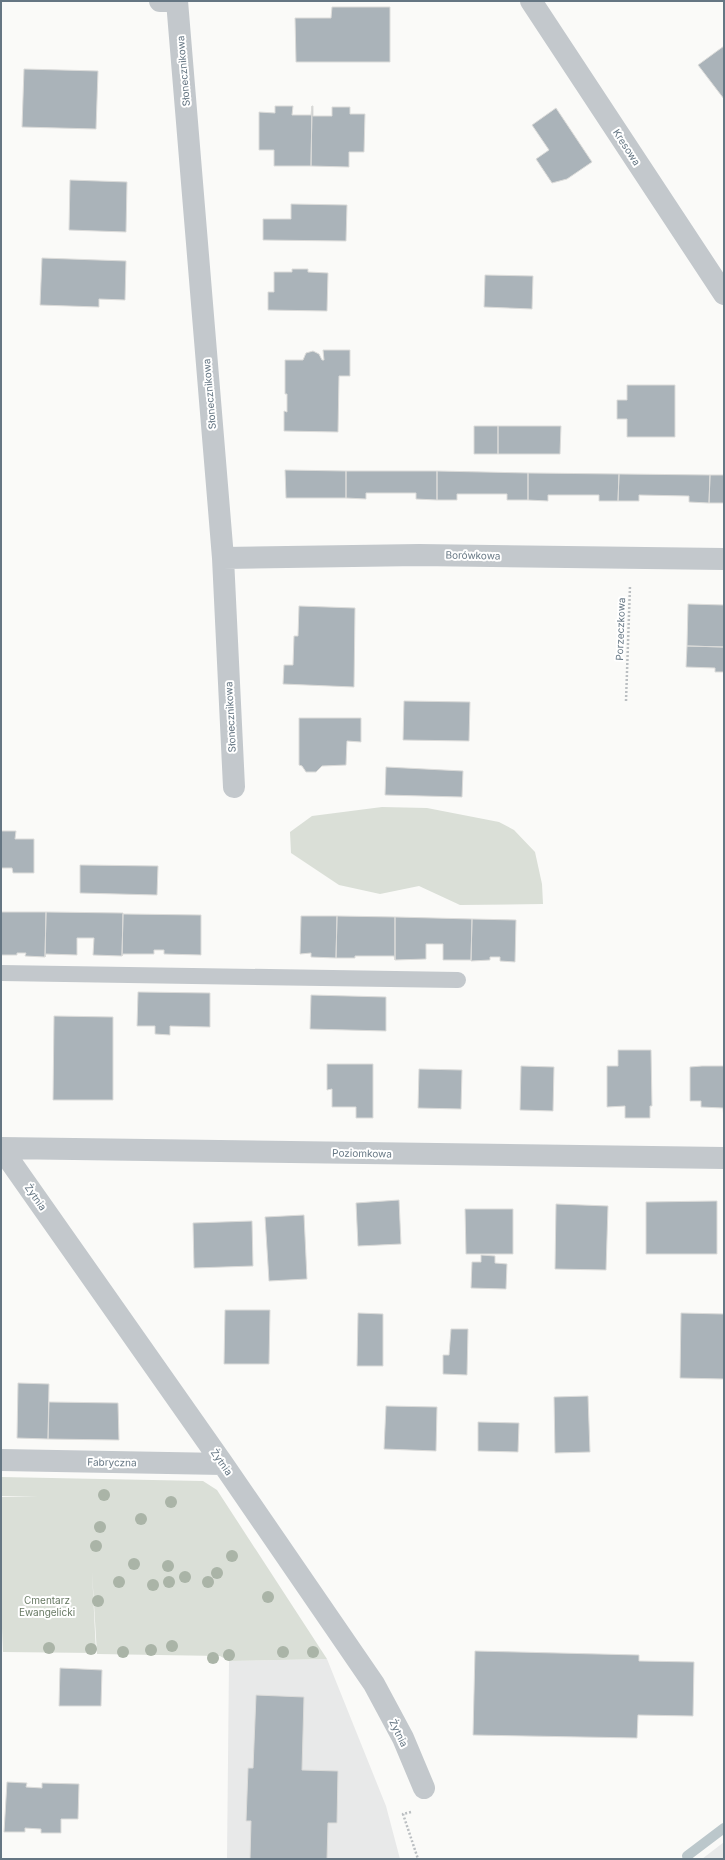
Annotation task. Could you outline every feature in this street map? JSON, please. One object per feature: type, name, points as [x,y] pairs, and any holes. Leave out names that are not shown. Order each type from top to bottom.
[{"type":"street","points":[[160,1],[177,1]]},
{"type":"street","name":"Słonecznikowa","points":[[177,1],[223,558],[234,787]]},
{"type":"street","name":"Kresowa","points":[[531,1],[724,294]]},
{"type":"street","name":"Borówkowa","points":[[223,558],[419,555],[724,559]]},
{"type":"street","name":"Poziomkowa","points":[[1,1148],[724,1158]]},
{"type":"street","name":"Żytnia","points":[[1,1148],[223,1464],[374,1684],[403,1738],[424,1788]]},
{"type":"street","name":"Fabryczna","points":[[1,1460],[223,1464]]},
{"type":"lane","points":[[1,973],[458,980]]},
{"type":"path","name":"Porzeczkowa","points":[[626,701],[631,557]]},
{"type":"path","points":[[418,1859],[403,1814],[422,1808],[424,1788]]},
{"type":"shaded area","points":[[327,1659],[386,1806],[400,1859],[227,1859],[229,1661]]},
{"type":"shaded area","points":[[724,1842],[724,1859],[702,1859]]},
{"type":"green space","points":[[382,807],[427,808],[499,822],[514,830],[535,852],[542,884],[543,904],[460,905],[419,886],[380,894],[339,885],[291,853],[290,832],[312,816]]},
{"type":"green space","name":"Cmentarz Ewangelicki","points":[[1,1477],[203,1481],[217,1490],[327,1659],[229,1661],[220,1656],[97,1654],[92,1571],[96,1653],[3,1652],[1,1604],[1,1497],[38,1497],[1,1496]]},
{"type":"building","points":[[332,7],[390,7],[390,62],[296,62],[295,18],[331,18]]},
{"type":"building","points":[[724,46],[724,99],[698,65]]},
{"type":"building","points":[[24,69],[98,71],[96,129],[22,127]]},
{"type":"building","points":[[275,106],[293,106],[292,115],[311,115],[312,106],[311,166],[274,166],[274,150],[259,150],[259,112],[275,113]]},
{"type":"building","points":[[312,106],[313,116],[332,116],[332,107],[350,107],[350,114],[365,114],[364,152],[349,152],[349,167],[311,166]]},
{"type":"building","points":[[556,108],[592,162],[567,179],[552,183],[536,159],[549,150],[532,125]]},
{"type":"building","points":[[70,180],[127,182],[126,232],[69,230]]},
{"type":"building","points":[[291,204],[347,205],[346,241],[263,240],[263,219],[291,219]]},
{"type":"building","points":[[42,258],[126,261],[125,300],[99,299],[99,307],[40,305]]},
{"type":"building","points":[[292,269],[308,269],[308,272],[328,273],[327,311],[268,310],[268,292],[274,292],[274,272],[292,272]]},
{"type":"building","points":[[485,275],[533,276],[532,309],[484,307]]},
{"type":"building","points":[[323,350],[350,350],[350,376],[339,376],[338,432],[284,431],[284,411],[287,412],[287,394],[285,394],[285,360],[303,360],[306,353],[313,351],[319,354],[322,360],[324,360]]},
{"type":"building","points":[[627,385],[675,385],[675,437],[627,437],[627,419],[617,419],[617,400],[627,400]]},
{"type":"building","points":[[474,426],[498,426],[498,454],[474,454]]},
{"type":"building","points":[[498,426],[561,426],[560,454],[498,454]]},
{"type":"building","points":[[285,470],[346,471],[346,498],[286,498]]},
{"type":"building","points":[[346,471],[437,471],[437,500],[416,499],[416,493],[366,493],[366,499],[346,498]]},
{"type":"building","points":[[437,471],[528,473],[528,500],[507,500],[507,494],[457,494],[457,500],[437,500]]},
{"type":"building","points":[[528,473],[619,474],[618,501],[599,501],[599,495],[548,495],[548,501],[528,500]]},
{"type":"building","points":[[619,474],[710,475],[709,503],[689,502],[689,496],[639,495],[639,501],[618,501]]},
{"type":"building","points":[[710,475],[724,475],[724,503],[709,503]]},
{"type":"building","points":[[688,604],[724,605],[724,647],[687,646]]},
{"type":"building","points":[[299,606],[355,608],[354,687],[283,684],[284,665],[293,665],[294,636],[298,636]]},
{"type":"building","points":[[687,646],[724,647],[724,672],[715,672],[715,668],[686,667]]},
{"type":"building","points":[[404,701],[470,702],[469,741],[403,740]]},
{"type":"building","points":[[299,718],[361,718],[361,742],[347,741],[346,765],[322,766],[316,772],[306,772],[302,766],[299,765]]},
{"type":"building","points":[[386,767],[463,771],[462,797],[385,795]]},
{"type":"building","points":[[1,831],[16,831],[15,839],[34,839],[34,873],[13,873],[12,868],[1,868]]},
{"type":"building","points":[[80,865],[158,866],[157,895],[80,893]]},
{"type":"building","points":[[1,912],[46,912],[45,957],[25,956],[26,953],[17,953],[17,955],[1,955]]},
{"type":"building","points":[[46,912],[123,913],[122,956],[93,955],[94,938],[77,938],[77,955],[46,954],[45,957]]},
{"type":"building","points":[[123,914],[201,915],[201,955],[164,954],[164,950],[154,950],[154,954],[123,954],[122,956]]},
{"type":"building","points":[[301,916],[337,916],[336,958],[311,957],[311,953],[300,954]]},
{"type":"building","points":[[337,916],[395,917],[395,960],[394,956],[355,956],[355,958],[336,958]]},
{"type":"building","points":[[395,917],[472,919],[471,960],[443,960],[443,944],[426,944],[426,959],[395,960]]},
{"type":"building","points":[[472,919],[516,920],[515,962],[500,961],[500,957],[490,957],[490,960],[471,961]]},
{"type":"building","points":[[138,992],[210,993],[210,1027],[170,1026],[170,1035],[155,1034],[155,1026],[137,1026]]},
{"type":"building","points":[[311,995],[386,997],[386,1031],[310,1029]]},
{"type":"building","points":[[54,1016],[113,1017],[113,1100],[53,1100]]},
{"type":"building","points":[[618,1050],[651,1050],[652,1106],[650,1106],[650,1118],[625,1118],[625,1106],[607,1107],[607,1066],[618,1066]]},
{"type":"building","points":[[327,1064],[373,1064],[373,1118],[356,1118],[356,1107],[332,1107],[332,1089],[327,1090]]},
{"type":"building","points":[[521,1066],[554,1067],[553,1111],[520,1110]]},
{"type":"building","points":[[724,1066],[724,1119],[723,1108],[701,1107],[701,1101],[690,1101],[690,1067]]},
{"type":"building","points":[[419,1069],[462,1070],[461,1109],[418,1108]]},
{"type":"building","points":[[399,1200],[401,1244],[358,1246],[356,1203]]},
{"type":"building","points":[[717,1201],[717,1254],[646,1254],[646,1202]]},
{"type":"building","points":[[556,1204],[608,1206],[606,1270],[555,1269]]},
{"type":"building","points":[[465,1209],[513,1209],[513,1254],[466,1254]]},
{"type":"building","points":[[304,1215],[307,1279],[269,1281],[265,1217]]},
{"type":"building","points":[[252,1221],[253,1266],[194,1268],[193,1223]]},
{"type":"building","points":[[481,1255],[495,1256],[495,1263],[507,1264],[506,1289],[471,1288],[472,1262],[481,1262]]},
{"type":"building","points":[[225,1310],[270,1310],[269,1364],[224,1364]]},
{"type":"building","points":[[358,1313],[383,1314],[383,1366],[357,1366]]},
{"type":"building","points":[[681,1313],[724,1314],[724,1379],[680,1378]]},
{"type":"building","points":[[451,1329],[468,1329],[467,1375],[443,1374],[443,1355],[449,1355]]},
{"type":"building","points":[[18,1383],[49,1384],[48,1439],[17,1438]]},
{"type":"building","points":[[588,1396],[590,1452],[555,1453],[554,1397]]},
{"type":"building","points":[[49,1402],[118,1403],[119,1440],[48,1439]]},
{"type":"building","points":[[386,1406],[437,1407],[436,1451],[384,1449]]},
{"type":"building","points":[[478,1422],[519,1423],[518,1452],[478,1451]]},
{"type":"building","points":[[475,1651],[639,1655],[639,1661],[694,1662],[693,1716],[638,1715],[637,1738],[473,1735]]},
{"type":"building","points":[[60,1668],[102,1670],[101,1706],[59,1706]]},
{"type":"building","points":[[256,1695],[304,1697],[302,1770],[338,1771],[337,1823],[328,1823],[327,1859],[250,1859],[251,1821],[246,1821],[248,1768],[253,1768]]},
{"type":"building","points":[[7,1782],[27,1783],[26,1787],[42,1788],[42,1783],[79,1784],[78,1819],[61,1819],[61,1833],[41,1833],[41,1829],[25,1828],[25,1832],[4,1832]]},
{"type":"waterway","points":[[687,1856],[724,1828]]}]
